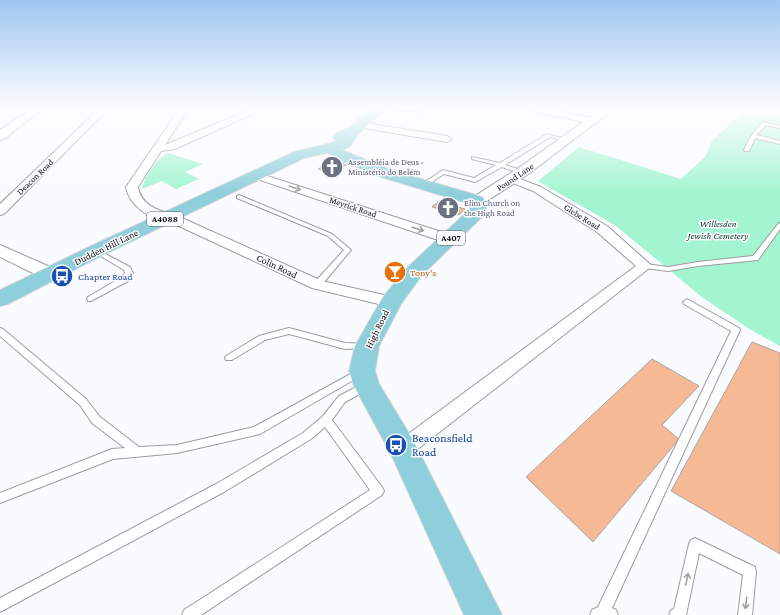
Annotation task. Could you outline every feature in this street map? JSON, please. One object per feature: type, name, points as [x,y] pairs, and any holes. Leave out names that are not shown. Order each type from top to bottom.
[{"type":"main road","points":[[350,137],[345,143],[333,150],[334,152],[346,158],[422,186],[477,201]]},
{"type":"main road","name":"Dudden Hill Lane","points":[[0,299],[96,251],[258,176],[299,155],[338,146]]},
{"type":"main road","name":"High Road","points":[[365,368],[391,302],[415,271],[454,236],[478,211],[479,206],[477,201]]},
{"type":"main road","points":[[365,368],[483,615]]},
{"type":"street","name":"Deacon Road","points":[[0,211],[76,137]]},
{"type":"street","name":"Colin Road","points":[[165,137],[132,187],[132,194],[135,200],[143,206],[317,284],[391,302]]},
{"type":"street","points":[[157,149],[171,148],[197,137]]},
{"type":"street","points":[[428,137],[447,139]]},
{"type":"street","name":"Pound Lane","points":[[477,201],[517,176],[571,137]]},
{"type":"street","name":"Meyrick Road","points":[[258,176],[449,239]]},
{"type":"street","name":"Glebe Road","points":[[517,176],[602,229],[645,266]]},
{"type":"street","points":[[0,250],[50,274]]},
{"type":"street","points":[[403,449],[645,266]]},
{"type":"lane","points":[[422,186],[443,172],[475,180],[546,137]]},
{"type":"lane","points":[[555,137],[567,140]]},
{"type":"lane","points":[[747,150],[753,137]]},
{"type":"lane","points":[[756,137],[780,143]]},
{"type":"lane","points":[[474,158],[501,165],[517,176]]},
{"type":"lane","points":[[239,198],[330,235],[348,250],[317,284]]},
{"type":"lane","points":[[645,266],[668,269],[755,258],[780,225]]},
{"type":"lane","points":[[91,299],[129,274],[127,269],[96,251]]},
{"type":"lane","points":[[604,614],[736,330],[687,302]]},
{"type":"lane","points":[[0,331],[83,402],[96,420],[137,452]]},
{"type":"lane","points":[[230,358],[262,338],[289,331],[345,346],[365,368]]},
{"type":"lane","points":[[0,605],[220,488],[307,436],[326,420],[365,368]]},
{"type":"lane","points":[[0,498],[112,454],[177,449],[256,431],[365,368]]},
{"type":"lane","points":[[189,615],[378,492],[326,420]]},
{"type":"lane","points":[[676,615],[680,614],[695,544],[750,572],[745,615]]},
{"type":"green space","name":"Willesden Jewish Cemetery","points":[[717,137],[780,137],[780,346],[751,330],[703,298],[616,226],[538,181],[579,147],[681,179],[705,157],[712,141]]},
{"type":"green space","points":[[168,153],[203,164],[185,172],[199,179],[176,189],[162,181],[142,189],[145,180],[152,169],[164,155]]},
{"type":"building","name":"Assembléia de Deus - Ministério do Belém","points":[[335,160],[347,165],[328,173],[318,169]]},
{"type":"building","name":"Elim Church on the High Road","points":[[439,201],[465,209],[459,215],[432,207]]},
{"type":"building","points":[[752,342],[780,353],[780,554],[671,491]]},
{"type":"building","points":[[652,359],[699,386],[662,425],[679,439],[593,542],[526,477]]},
{"type":"place","name":"Assembléia de Deus - Ministério do Belém","points":[[332,167]]},
{"type":"place","name":"Elim Church on the High Road","points":[[448,208]]},
{"type":"place","name":"Tony's","points":[[395,272]]},
{"type":"place","name":"Chapter Road","points":[[62,276]]},
{"type":"place","name":"Beaconsfield Road","points":[[396,445]]}]
